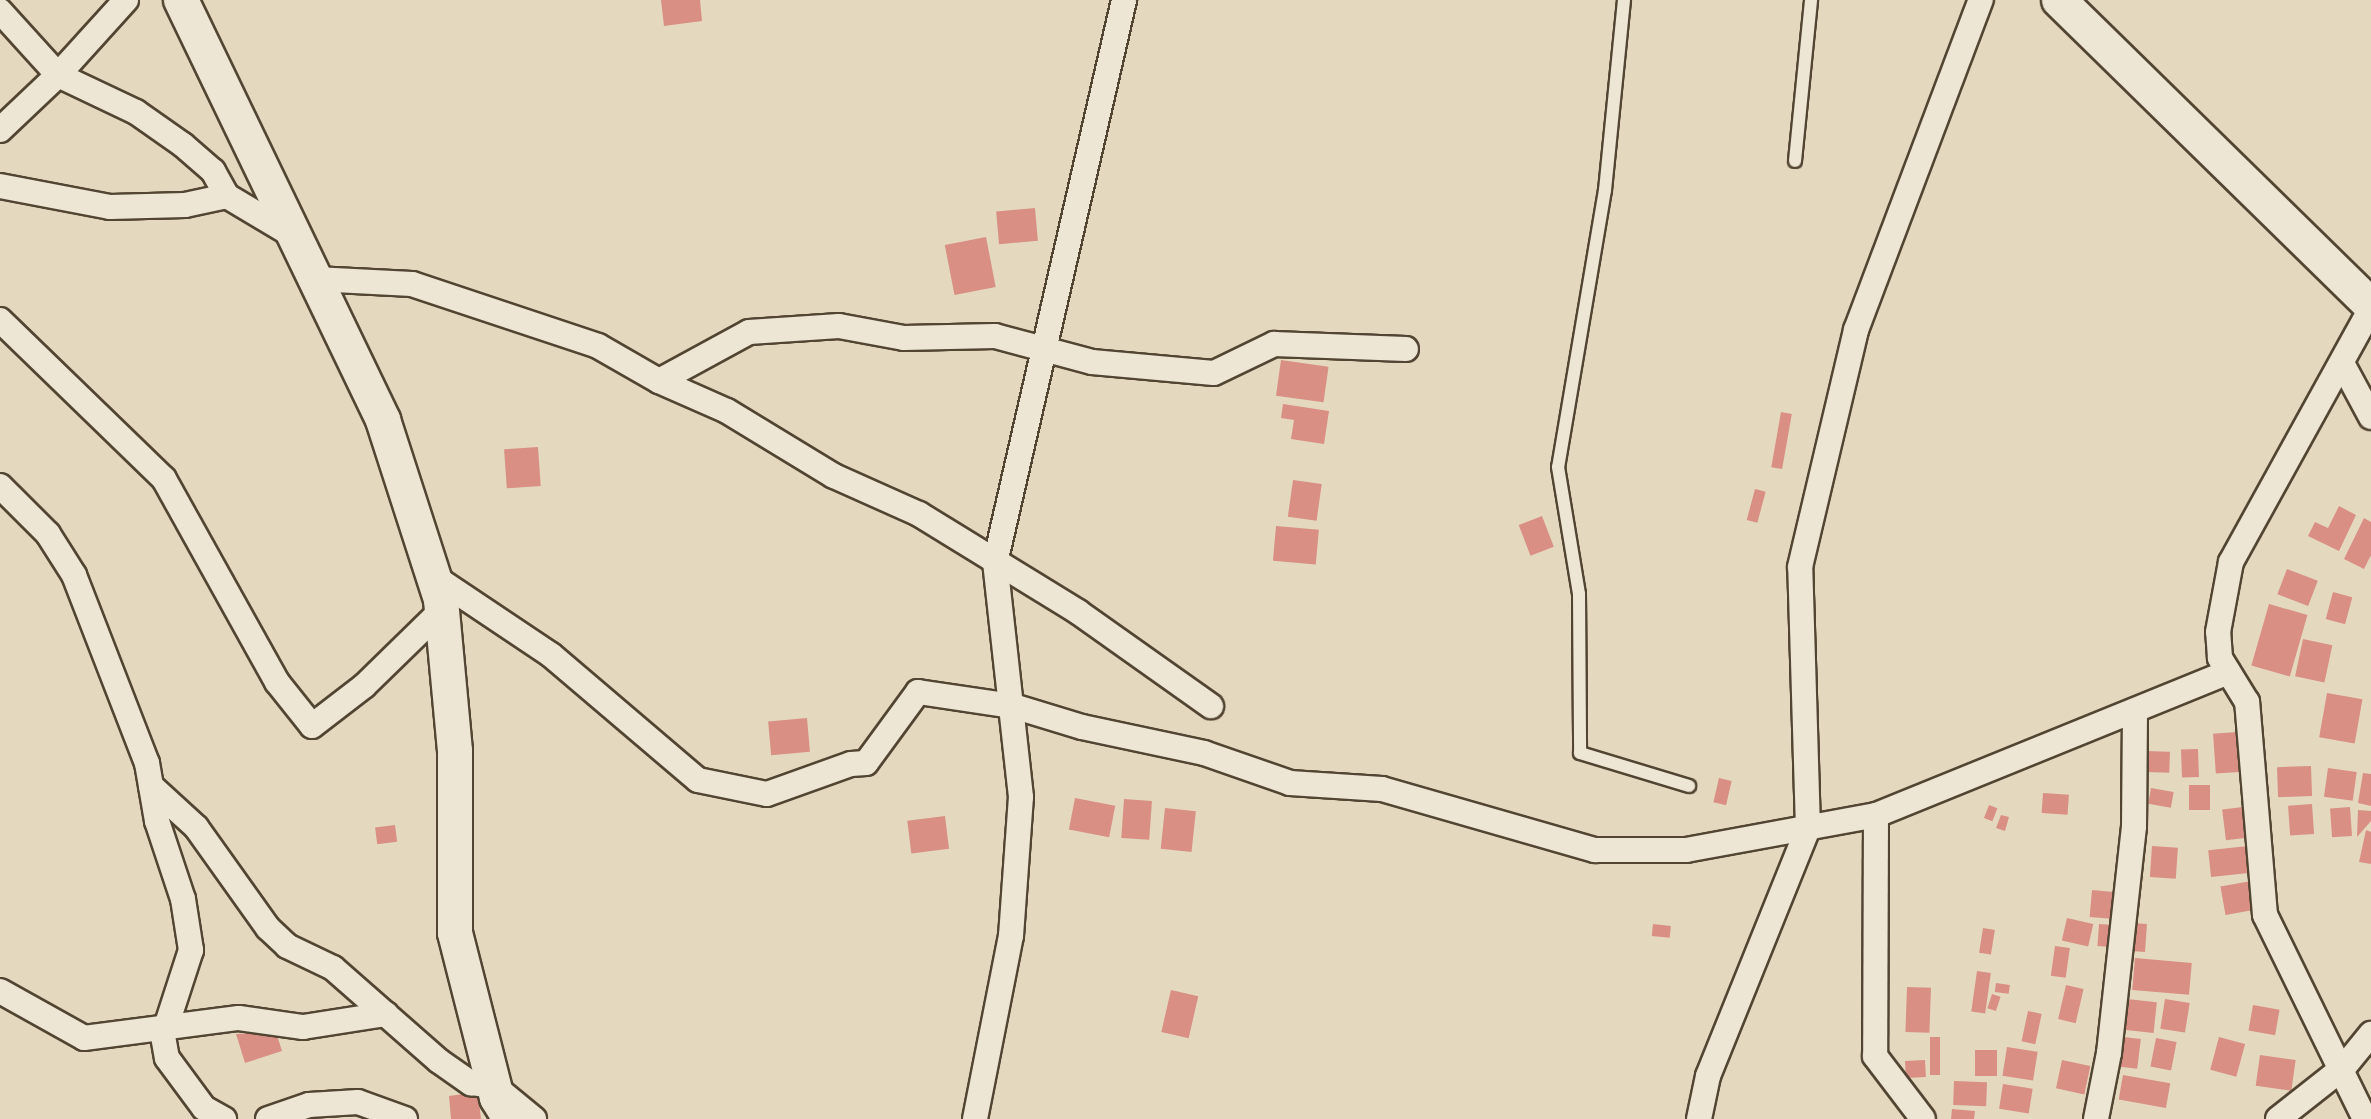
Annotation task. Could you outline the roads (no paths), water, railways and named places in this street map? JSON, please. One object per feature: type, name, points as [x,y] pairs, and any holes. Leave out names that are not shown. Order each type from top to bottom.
[{"type":"street","points":[[0,130],[58,75],[126,0]]},
{"type":"street","points":[[181,0],[383,420],[433,576],[442,610],[455,751],[455,933],[494,1086],[510,1119]]},
{"type":"street","points":[[975,1119],[1011,936],[1021,797],[995,563],[1047,350],[1124,0]]},
{"type":"street","points":[[1699,1119],[1708,1076],[1808,829],[1800,567],[1856,330],[1981,0]]},
{"type":"street","points":[[2059,0],[2371,307],[2343,365],[2231,562],[2218,632],[2220,658],[2247,702],[2265,915],[2344,1067],[2365,1119]]},
{"type":"street","points":[[0,11],[58,75],[136,112],[213,171],[227,196],[294,236]]},
{"type":"street","points":[[0,186],[110,207],[185,205],[227,196]]},
{"type":"street","points":[[315,279],[412,284],[598,346],[659,381],[727,411],[834,476],[919,514],[1078,612],[1211,706]]},
{"type":"street","points":[[0,320],[164,479],[277,682],[312,726],[364,686],[442,610]]},
{"type":"street","points":[[659,381],[749,332],[839,326],[904,338],[995,336],[1092,362],[1214,373],[1274,344],[1406,349]]},
{"type":"street","points":[[2343,365],[2371,417]]},
{"type":"street","points":[[0,486],[48,534],[74,575],[147,763],[183,899],[191,950],[166,1029],[167,1058],[204,1108],[224,1119]]},
{"type":"street","points":[[433,576],[551,655],[698,780],[767,794],[851,764],[866,763],[918,692],[1013,706],[1082,727],[1204,753],[1290,783],[1382,789],[1595,850],[1686,850],[1876,815],[2228,672]]},
{"type":"street","points":[[2096,1119],[2109,1053],[2134,827],[2135,711]]},
{"type":"street","points":[[151,786],[196,827],[268,928],[287,946],[333,968],[411,1039],[471,1083],[494,1086],[534,1119]]},
{"type":"street","points":[[1876,815],[1875,1056],[1923,1119]]},
{"type":"street","points":[[0,991],[84,1038],[239,1018],[303,1027],[386,1014]]},
{"type":"street","points":[[2278,1119],[2344,1067],[2371,1034]]},
{"type":"street","points":[[268,1119],[309,1105],[358,1102],[405,1119]]},
{"type":"lane","points":[[1624,0],[1605,190],[1558,467],[1579,594],[1580,753],[1689,786]]},
{"type":"lane","points":[[1795,161],[1811,0]]}]
